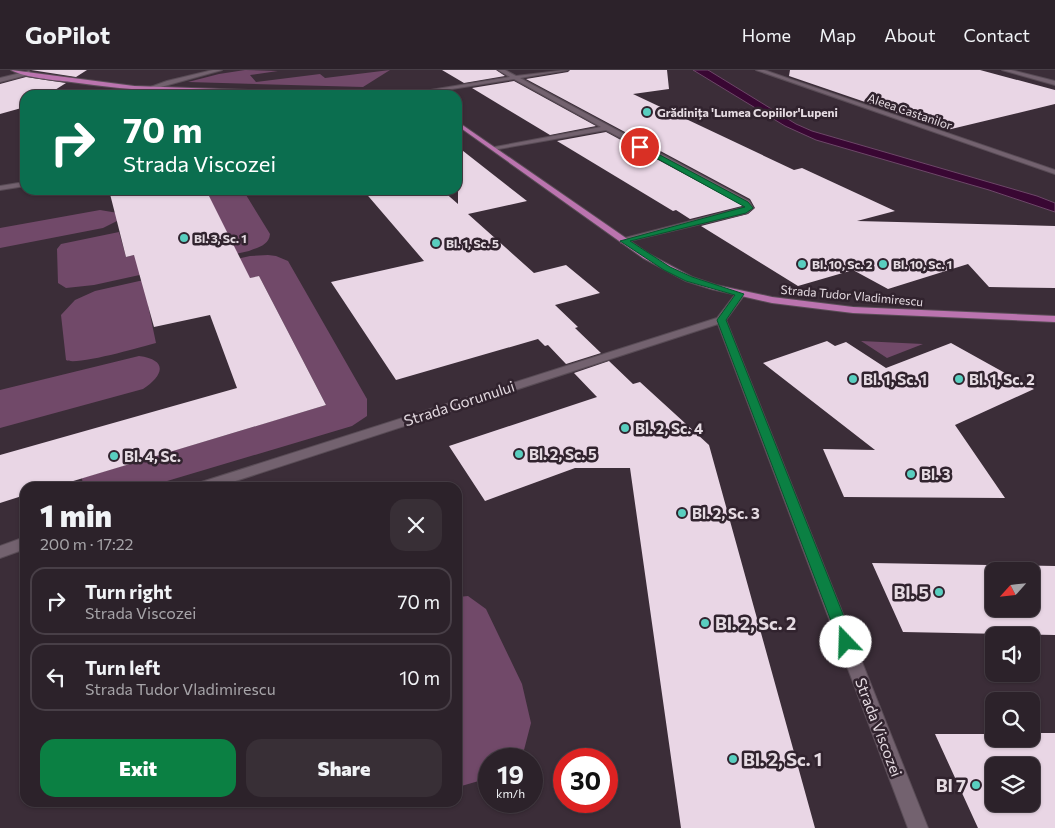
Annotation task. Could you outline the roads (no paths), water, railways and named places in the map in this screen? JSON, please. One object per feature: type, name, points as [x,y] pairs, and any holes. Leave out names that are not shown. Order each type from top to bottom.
[{"type":"main road","points":[[14,70],[82,82],[148,89],[179,90]]},
{"type":"main road","name":"Strada Tudor Vladimirescu","points":[[462,127],[624,241],[667,269],[689,279],[740,294],[804,305],[853,310],[1055,319]]},
{"type":"street","points":[[148,89],[179,79],[218,70]]},
{"type":"street","points":[[502,70],[746,203],[749,208],[744,211],[624,241]]},
{"type":"street","points":[[437,90],[565,70]]},
{"type":"street","name":"Aleea Castanilor","points":[[759,70],[1055,172]]},
{"type":"street","points":[[1005,70],[1055,83]]},
{"type":"street","points":[[0,80],[29,74]]},
{"type":"street","points":[[496,149],[606,128]]},
{"type":"street","points":[[0,188],[20,185]]},
{"type":"street","points":[[721,320],[740,294]]},
{"type":"street","name":"Strada Gorunului","points":[[216,482],[721,320]]},
{"type":"street","name":"Strada Viscozei","points":[[721,320],[918,828]]},
{"type":"street","points":[[0,552],[20,546]]},
{"type":"place","name":"Grădinița 'Lumea Copiilor'Lupeni","points":[[647,112]]},
{"type":"place","name":"Bl. 3, Sc. 1","points":[[184,238]]},
{"type":"place","name":"Bl. 1, Sc. 5","points":[[436,243]]},
{"type":"place","name":"Bl. 10, Sc. 2","points":[[802,264]]},
{"type":"place","name":"Bl. 10, Sc. 1","points":[[883,264]]},
{"type":"place","name":"Bl. 1, Sc. 1","points":[[853,379]]},
{"type":"place","name":"Bl. 1, Sc. 2","points":[[959,379]]},
{"type":"place","name":"Bl. 2, Sc. 4","points":[[625,428]]},
{"type":"place","name":"Bl. 2, Sc. 5","points":[[519,454]]},
{"type":"place","name":"Bl. 4, Sc.","points":[[114,456]]},
{"type":"place","name":"Bl. 3","points":[[911,474]]},
{"type":"place","name":"Bl. 2, Sc. 3","points":[[682,513]]},
{"type":"place","name":"Bl. 5","points":[[939,592]]},
{"type":"place","name":"Bl. 2, Sc. 2","points":[[705,623]]},
{"type":"place","name":"Bl. 2, Sc. 1","points":[[733,759]]},
{"type":"place","name":"Bl 7","points":[[976,785]]}]
